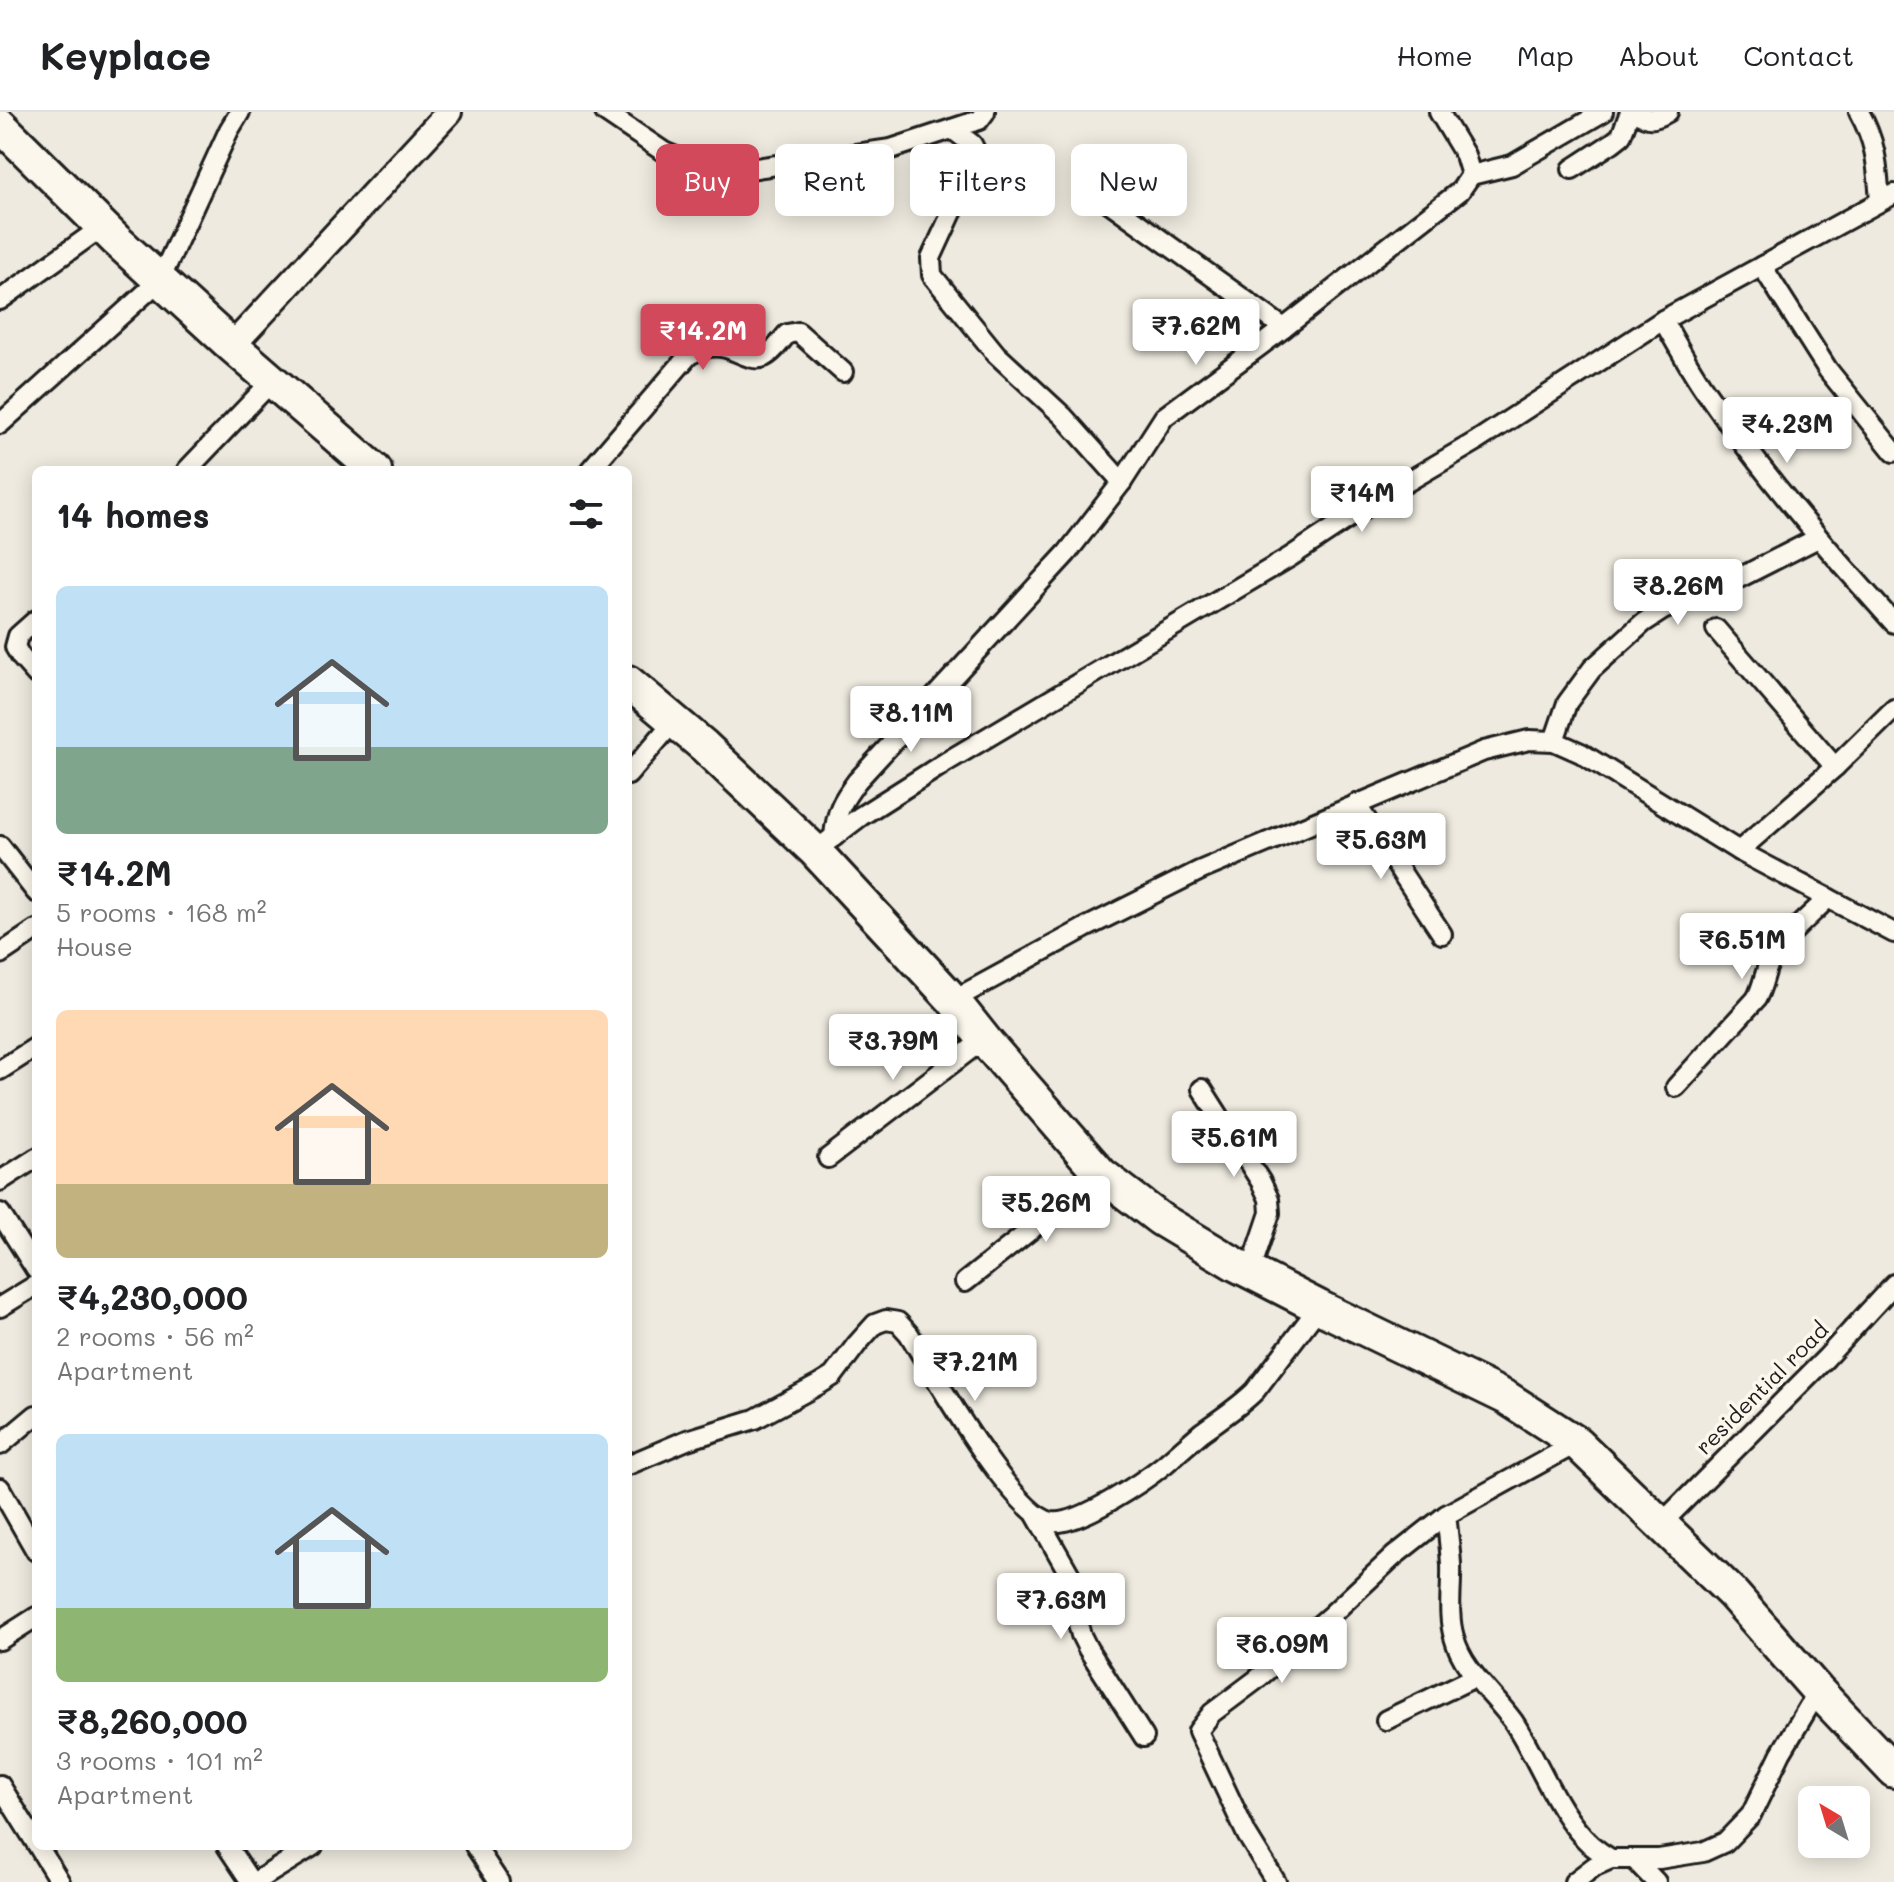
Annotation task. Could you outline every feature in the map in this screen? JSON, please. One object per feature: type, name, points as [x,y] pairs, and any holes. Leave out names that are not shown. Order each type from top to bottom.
[{"type":"highway","points":[[0,125],[102,227],[232,346],[370,466]]},
{"type":"highway","points":[[632,685],[824,844],[984,1039],[1101,1174],[1160,1219],[1250,1272],[1507,1398],[1577,1443],[1732,1593],[1894,1771]]},
{"type":"street","points":[[0,424],[160,280],[240,112]]},
{"type":"street","points":[[232,346],[449,112]]},
{"type":"street","points":[[605,112],[664,152],[698,166],[735,171],[891,149],[979,120],[985,112]]},
{"type":"street","points":[[1439,112],[1465,155],[1471,175]]},
{"type":"street","points":[[824,844],[841,802],[857,781],[1067,553],[1122,482],[1164,417],[1460,191],[1471,175],[1512,165],[1603,112]]},
{"type":"street","points":[[1572,169],[1621,136],[1632,112],[1653,120],[1668,112]]},
{"type":"street","points":[[824,844],[861,816],[946,762],[1290,557],[1663,320],[1887,198],[1872,139],[1859,112]]},
{"type":"street","points":[[952,129],[972,144],[978,156],[931,258],[932,275],[996,354],[1063,416],[1122,482]]},
{"type":"street","points":[[1128,216],[1284,328]]},
{"type":"street","points":[[0,300],[102,227]]},
{"type":"street","points":[[1762,266],[1828,370],[1894,452]]},
{"type":"street","points":[[1663,320],[1704,388],[1818,538],[1894,623]]},
{"type":"street","points":[[593,466],[689,355],[705,348],[720,346],[761,359],[787,334],[798,332],[843,372]]},
{"type":"street","points":[[191,466],[272,381]]},
{"type":"street","points":[[1554,741],[1567,703],[1592,669],[1643,623],[1663,610],[1739,578],[1818,538]]},
{"type":"street","points":[[32,624],[18,636],[15,647],[32,669]]},
{"type":"street","points":[[1716,629],[1835,767]]},
{"type":"street","points":[[632,770],[674,721]]},
{"type":"street","points":[[1739,851],[1890,722]]},
{"type":"street","points":[[953,1000],[1085,928],[1199,871],[1484,751],[1529,740],[1554,741],[1581,753],[1739,851],[1894,933]]},
{"type":"street","points":[[1356,804],[1442,934]]},
{"type":"street","points":[[0,846],[32,887]]},
{"type":"street","points":[[1676,1087],[1756,999],[1775,952],[1828,898]]},
{"type":"street","points":[[0,954],[32,933]]},
{"type":"street","points":[[828,1158],[984,1039]]},
{"type":"street","points":[[0,1070],[32,1050]]},
{"type":"street","points":[[1202,1089],[1269,1199],[1270,1213],[1250,1272]]},
{"type":"street","points":[[0,1181],[32,1161]]},
{"type":"street","points":[[965,1282],[1101,1174]]},
{"type":"street","points":[[0,1213],[32,1264]]},
{"type":"street","name":"residential road","points":[[1661,1524],[1826,1358],[1894,1284]]},
{"type":"street","points":[[0,1307],[32,1287]]},
{"type":"street","points":[[1036,1515],[1052,1522],[1077,1519],[1163,1466],[1255,1391],[1319,1307]]},
{"type":"street","points":[[632,1463],[687,1440],[755,1419],[833,1376],[875,1324],[886,1320],[898,1322],[909,1334],[966,1428],[1021,1501],[1036,1515],[1070,1575],[1081,1635],[1144,1737]]},
{"type":"street","points":[[0,1445],[32,1418]]},
{"type":"street","points":[[1276,1882],[1247,1835],[1198,1731],[1203,1721],[1256,1680],[1394,1556],[1446,1515],[1577,1443]]},
{"type":"street","points":[[0,1488],[32,1544]]},
{"type":"street","points":[[1446,1515],[1451,1564],[1451,1618],[1453,1636],[1461,1657],[1515,1724],[1564,1810],[1591,1845],[1611,1859]]},
{"type":"street","points":[[0,1640],[32,1620]]},
{"type":"street","points":[[1386,1720],[1475,1677]]},
{"type":"street","points":[[1574,1882],[1580,1875],[1611,1859],[1659,1859],[1703,1852],[1725,1842],[1751,1815],[1781,1753],[1818,1691]]},
{"type":"street","points":[[0,1785],[32,1836]]},
{"type":"street","points":[[41,1850],[60,1882]]},
{"type":"street","points":[[230,1850],[253,1882],[306,1850]]},
{"type":"street","points":[[478,1850],[499,1882]]},
{"type":"street","points":[[1635,1860],[1656,1882]]}]
